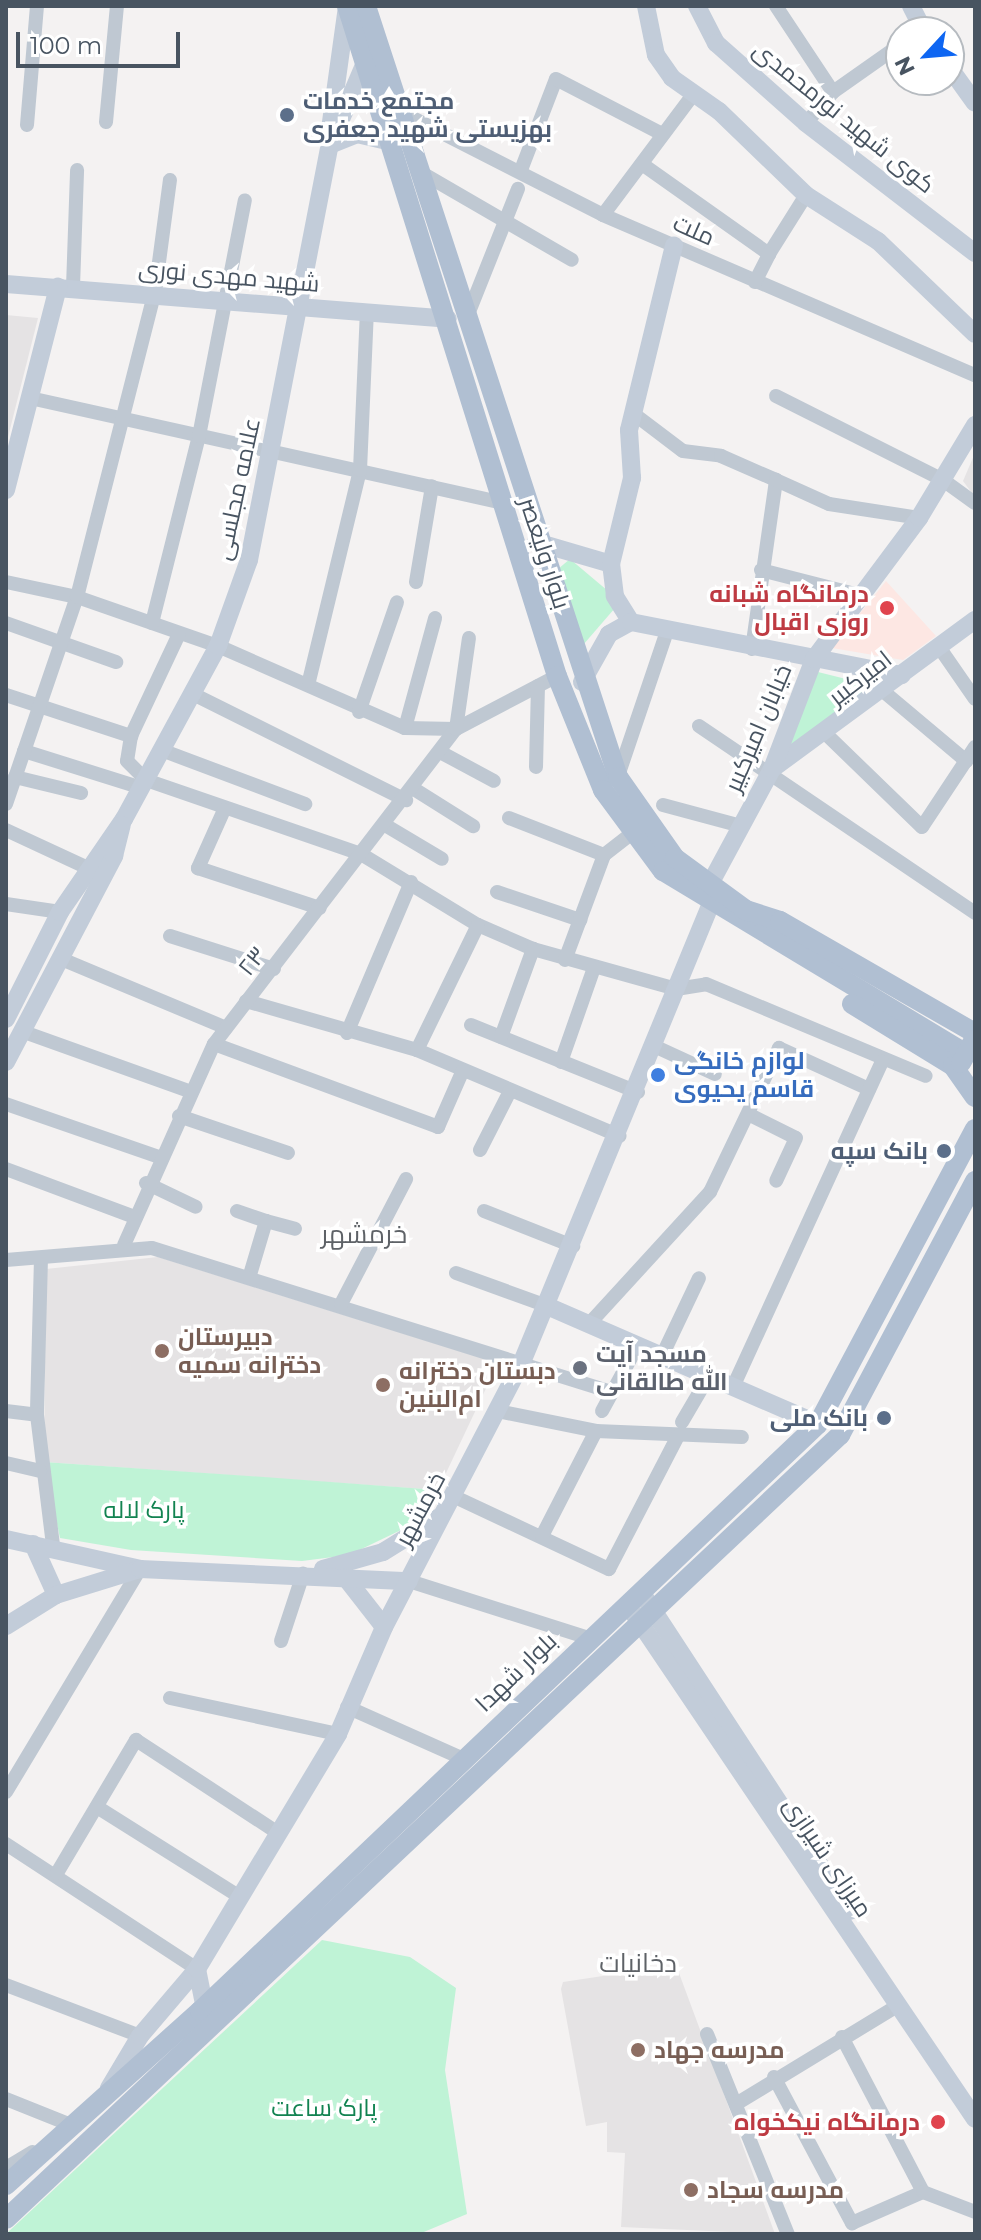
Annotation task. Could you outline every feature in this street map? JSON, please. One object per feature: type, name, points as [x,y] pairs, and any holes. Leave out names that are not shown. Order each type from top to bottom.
[{"type":"main road","points":[[330,145],[333,89],[347,6]]},
{"type":"main road","name":"بلوار ولیعصر","points":[[347,6],[401,112],[422,173],[501,502],[557,676],[603,790],[630,835],[710,894],[968,1051]]},
{"type":"main road","points":[[646,6],[656,55],[692,96],[774,159],[806,195],[878,241],[975,334]]},
{"type":"main road","name":"کوی شهید نورمحمدی","points":[[697,6],[716,43],[806,123],[975,253]]},
{"type":"main road","name":"بلوار ولیعصر","points":[[369,10],[375,62],[391,142],[457,318],[582,683],[618,777],[645,824],[710,894]]},
{"type":"main road","points":[[333,89],[375,62]]},
{"type":"main road","points":[[330,145],[375,62]]},
{"type":"main road","points":[[330,145],[357,134],[391,142]]},
{"type":"main road","name":"علامه مجلسی","points":[[6,1019],[60,912],[124,819],[195,695],[218,646],[249,560],[296,306],[330,145]]},
{"type":"main road","points":[[674,245],[634,414],[628,502],[611,564],[615,596],[631,622],[752,649],[902,675]]},
{"type":"main road","name":"شهید مهدی نوری","points":[[6,284],[155,292],[457,318]]},
{"type":"main road","points":[[6,490],[30,398],[66,287]]},
{"type":"main road","name":"خیابان امیرکبیر","points":[[710,894],[741,826],[772,769],[814,659],[919,518],[975,425]]},
{"type":"main road","points":[[536,542],[611,564]]},
{"type":"main road","name":"امیرکبیر","points":[[772,769],[827,735],[975,620]]},
{"type":"main road","points":[[582,683],[601,644],[631,622]]},
{"type":"main road","name":"علامه مجلسی","points":[[7,1059],[24,1032],[59,958],[114,856],[124,819]]},
{"type":"main road","name":"خرمشهر","points":[[103,2099],[140,2036],[197,1969],[237,1895],[338,1734],[384,1627],[451,1505],[547,1306],[638,1092],[710,894]]},
{"type":"main road","points":[[739,914],[762,950],[968,1051]]},
{"type":"main road","points":[[739,914],[780,921],[968,1051],[975,1094]]},
{"type":"main road","name":"بلوار شهدا","points":[[6,2219],[464,1759],[818,1424],[975,1129]]},
{"type":"main road","name":"بلوار شهدا","points":[[6,2185],[71,2125],[207,2019],[762,1512],[840,1435],[975,1181]]},
{"type":"main road","points":[[547,1306],[818,1424]]},
{"type":"main road","points":[[743,1495],[762,1512]]},
{"type":"main road","points":[[303,1574],[383,1552],[451,1505]]},
{"type":"main road","points":[[6,1539],[53,1546],[140,1569],[409,1581]]},
{"type":"main road","points":[[33,1544],[56,1595]]},
{"type":"main road","points":[[6,1626],[56,1595],[140,1569]]},
{"type":"main road","points":[[345,1577],[384,1627]]},
{"type":"main road","points":[[634,1599],[647,1616]]},
{"type":"main road","name":"میرزای شیرازی","points":[[647,1616],[975,2119]]},
{"type":"main road","name":"میرزای شیرازی","points":[[647,1616],[975,2100]]},
{"type":"main road","points":[[197,1969],[207,2019]]},
{"type":"street","points":[[27,125],[37,6]]},
{"type":"street","points":[[106,122],[117,6]]},
{"type":"street","points":[[631,6],[646,6]]},
{"type":"street","points":[[776,6],[833,92]]},
{"type":"street","points":[[806,123],[833,92],[885,55]]},
{"type":"street","points":[[521,170],[556,79],[662,134]]},
{"type":"street","points":[[603,215],[692,96]]},
{"type":"street","name":"ملت","points":[[401,112],[521,170],[603,215],[975,375]]},
{"type":"street","points":[[642,164],[769,254]]},
{"type":"street","points":[[66,287],[77,170]]},
{"type":"street","points":[[422,173],[506,225],[572,260]]},
{"type":"street","points":[[6,804],[77,597],[155,292],[170,180]]},
{"type":"street","points":[[457,318],[506,225],[518,189]]},
{"type":"street","points":[[755,282],[806,195]]},
{"type":"street","points":[[152,623],[199,436],[245,200]]},
{"type":"street","points":[[309,681],[360,470],[367,312]]},
{"type":"street","points":[[776,396],[943,480],[975,503]]},
{"type":"street","points":[[30,398],[501,502]]},
{"type":"street","points":[[634,414],[683,451],[721,456],[829,504],[919,518]]},
{"type":"street","points":[[752,649],[776,480]]},
{"type":"street","points":[[416,582],[432,486]]},
{"type":"street","points":[[761,570],[859,595]]},
{"type":"street","points":[[6,584],[77,597],[218,646],[309,681],[359,712],[405,728],[456,729],[557,676]]},
{"type":"street","points":[[359,712],[397,602]]},
{"type":"street","points":[[405,728],[435,618]]},
{"type":"street","points":[[6,623],[64,641],[116,662]]},
{"type":"street","points":[[618,777],[667,631]]},
{"type":"street","points":[[144,784],[127,761],[131,736],[179,634]]},
{"type":"street","points":[[456,729],[469,638]]},
{"type":"street","points":[[939,647],[975,699]]},
{"type":"street","points":[[536,767],[538,686]]},
{"type":"street","points":[[883,691],[966,761]]},
{"type":"street","points":[[6,695],[131,736]]},
{"type":"street","points":[[195,695],[473,826]]},
{"type":"street","points":[[699,726],[772,769],[975,913]]},
{"type":"street","name":"۲۳","points":[[124,1245],[146,1183],[214,1044],[410,794],[456,729]]},
{"type":"street","points":[[827,735],[922,827],[975,747]]},
{"type":"street","points":[[24,751],[144,784],[361,854],[478,925],[533,949],[676,989],[706,984],[882,1061],[926,1076]]},
{"type":"street","points":[[164,751],[305,804]]},
{"type":"street","points":[[440,752],[494,781]]},
{"type":"street","points":[[15,777],[81,793]]},
{"type":"street","points":[[663,805],[741,826]]},
{"type":"street","points":[[224,810],[198,868],[320,908]]},
{"type":"street","points":[[509,818],[604,855]]},
{"type":"street","points":[[385,825],[442,859]]},
{"type":"street","points":[[6,830],[88,868]]},
{"type":"street","points":[[565,960],[604,855],[630,835]]},
{"type":"street","points":[[347,1033],[411,882]]},
{"type":"street","points":[[497,892],[580,920]]},
{"type":"street","points":[[6,904],[60,912]]},
{"type":"street","points":[[417,1050],[478,925]]},
{"type":"street","points":[[170,936],[274,969]]},
{"type":"street","points":[[501,1037],[533,949]]},
{"type":"street","points":[[59,958],[226,1028]]},
{"type":"street","points":[[561,1062],[594,968]]},
{"type":"street","points":[[246,1001],[347,1033],[417,1050],[620,1136]]},
{"type":"street","points":[[471,1025],[638,1092]]},
{"type":"street","points":[[24,1032],[189,1091]]},
{"type":"street","points":[[214,1044],[438,1127],[463,1070]]},
{"type":"street","points":[[654,1046],[715,1074]]},
{"type":"street","points":[[589,1324],[710,1192],[750,1115],[779,1048],[869,1089]]},
{"type":"street","points":[[733,1387],[882,1061]]},
{"type":"street","points":[[480,1150],[510,1091]]},
{"type":"street","points":[[6,1104],[159,1157]]},
{"type":"street","points":[[750,1115],[796,1138],[776,1181]]},
{"type":"street","points":[[179,1116],[288,1153]]},
{"type":"street","points":[[6,1169],[132,1216]]},
{"type":"street","points":[[341,1304],[406,1179]]},
{"type":"street","points":[[146,1183],[196,1207]]},
{"type":"street","points":[[237,1211],[295,1229]]},
{"type":"street","points":[[484,1211],[573,1246]]},
{"type":"street","points":[[249,1278],[266,1221]]},
{"type":"street","points":[[6,1260],[41,1258],[124,1245],[341,1304],[611,1392]]},
{"type":"street","points":[[41,1258],[37,1415],[40,1471],[53,1546]]},
{"type":"street","points":[[456,1273],[547,1306]]},
{"type":"street","points":[[662,1356],[699,1278]]},
{"type":"street","points":[[602,1411],[638,1345]]},
{"type":"street","points":[[451,1505],[542,1536],[609,1569],[709,1376]]},
{"type":"street","points":[[6,1411],[37,1415]]},
{"type":"street","points":[[497,1411],[596,1431],[680,1429],[742,1437]]},
{"type":"street","points":[[542,1536],[596,1431]]},
{"type":"street","points":[[6,1463],[40,1471]]},
{"type":"street","points":[[6,1792],[140,1569]]},
{"type":"street","points":[[281,1641],[303,1574]]},
{"type":"street","points":[[409,1581],[589,1638]]},
{"type":"street","points":[[170,1698],[338,1734]]},
{"type":"street","points":[[347,1707],[464,1759]]},
{"type":"street","points":[[57,1873],[136,1740],[278,1833]]},
{"type":"street","points":[[97,1807],[237,1895]]},
{"type":"street","points":[[6,1844],[57,1873],[197,1969]]},
{"type":"street","points":[[6,1985],[140,2036]]},
{"type":"street","points":[[736,2104],[774,2077],[899,2005]]},
{"type":"street","points":[[707,2034],[788,2234]]},
{"type":"street","points":[[842,2037],[923,2192],[975,2212]]},
{"type":"street","points":[[774,2077],[852,2223],[923,2192]]},
{"type":"street","points":[[6,2099],[71,2125]]},
{"type":"street","points":[[6,2168],[51,2142]]},
{"type":"shaded area","points":[[6,315],[38,318],[6,445]]},
{"type":"shaded area","points":[[975,453],[975,497],[963,481]]},
{"type":"shaded area","name":"درمانگاه شبانه روزی اقبال","points":[[886,581],[936,636],[903,660],[832,648]]},
{"type":"shaded area","points":[[158,1257],[498,1363],[438,1490],[44,1462],[46,1269]]},
{"type":"shaded area","points":[[676,1965],[775,2234],[621,2227],[625,2153],[607,2152],[607,2122],[586,2126],[561,1989],[563,1982]]},
{"type":"green space","points":[[570,559],[608,591],[615,608],[577,652],[552,574]]},
{"type":"green space","points":[[818,672],[878,687],[785,756]]},
{"type":"green space","name":"پارک لاله","points":[[44,1462],[438,1490],[424,1519],[349,1555],[302,1561],[131,1550],[60,1538]]},
{"type":"green space","name":"پارک ساعت","points":[[322,1940],[410,1957],[456,1988],[445,2070],[467,2214],[419,2234],[6,2234]]},
{"type":"place","name":"مجتمع خدمات بهزیستی شهید جعفری","points":[[287,115]]},
{"type":"place","name":"درمانگاه شبانه روزی اقبال","points":[[887,608]]},
{"type":"place","name":"لوازم خانگی قاسم یحیوی","points":[[658,1075]]},
{"type":"place","name":"بانک سپه","points":[[944,1151]]},
{"type":"place","name":"دبیرستان دخترانه سمیه","points":[[162,1351]]},
{"type":"place","name":"مسجد آیت الله طالقانی","points":[[580,1368]]},
{"type":"place","name":"دبستان دخترانه ام‌البنین","points":[[383,1385]]},
{"type":"place","name":"بانک ملی","points":[[884,1418]]},
{"type":"place","name":"مدرسه جهاد","points":[[638,2050]]},
{"type":"place","name":"درمانگاه نیکخواه","points":[[938,2122]]},
{"type":"place","name":"مدرسه سجاد","points":[[691,2190]]},
{"type":"district","name":"خرمشهر","points":[[364,1235]]},
{"type":"district","name":"دخانیات","points":[[638,1964]]}]
